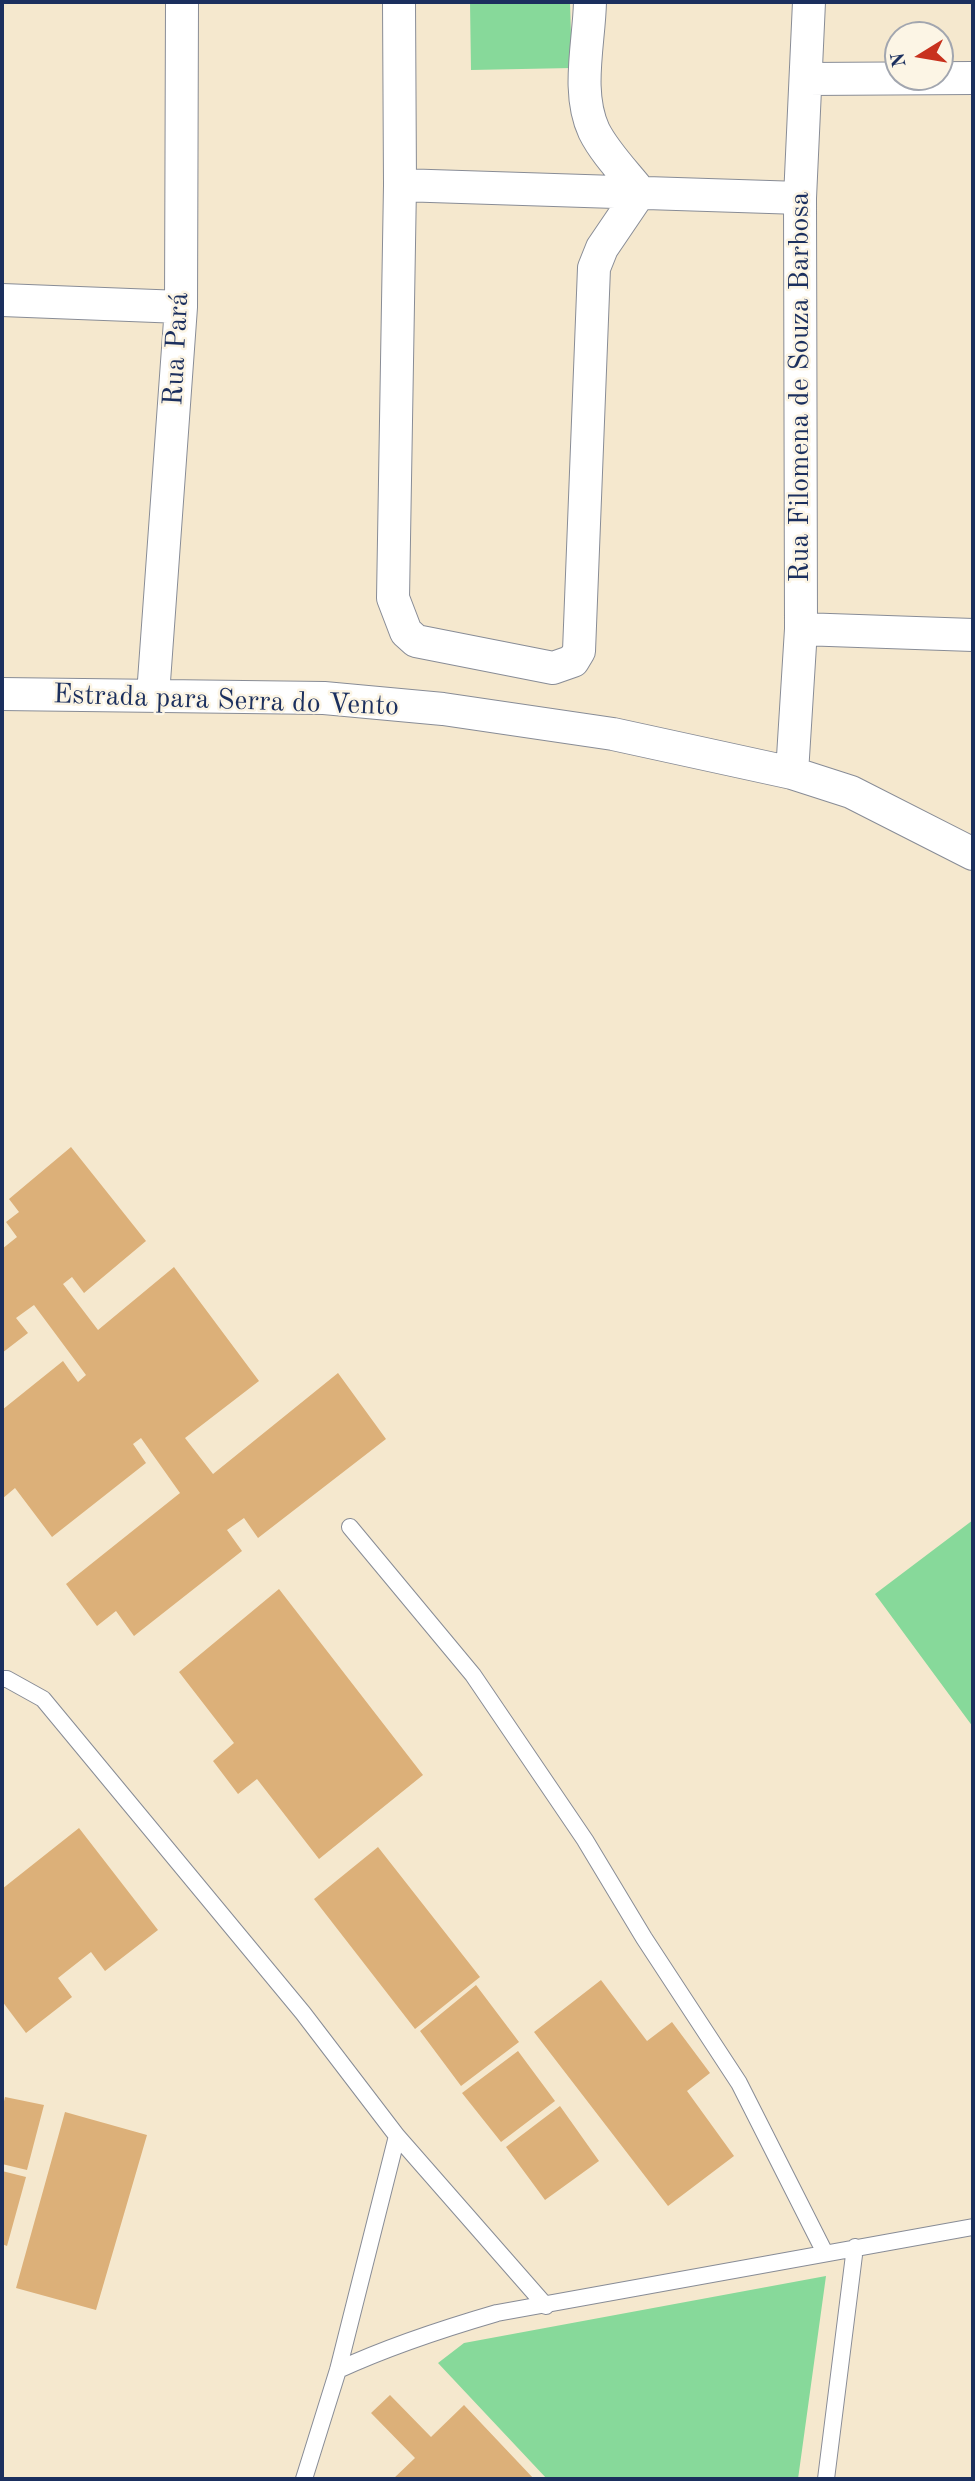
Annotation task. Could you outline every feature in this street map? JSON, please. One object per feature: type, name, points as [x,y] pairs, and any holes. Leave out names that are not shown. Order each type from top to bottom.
[{"type":"street","name":"Rua Pará","points":[[153,695],[181,307],[182,2]]},
{"type":"street","points":[[399,2],[400,185],[393,598],[406,632],[416,641],[553,668],[573,661],[579,651],[594,268],[601,248],[640,192]]},
{"type":"street","points":[[590,2],[584,95],[587,112],[595,133],[640,192]]},
{"type":"street","name":"Rua Filomena de Souza Barbosa","points":[[792,773],[801,629],[800,198],[807,79],[808,2]]},
{"type":"street","points":[[807,79],[973,78]]},
{"type":"street","points":[[400,185],[800,198]]},
{"type":"street","points":[[2,300],[181,307]]},
{"type":"street","points":[[801,629],[973,635]]},
{"type":"street","name":"Estrada para Serra do Vento","points":[[2,694],[324,698],[443,709],[613,734],[792,773],[851,792],[973,854]]},
{"type":"lane","points":[[350,1527],[473,1675],[585,1840],[644,1938],[739,2083],[824,2253]]},
{"type":"lane","points":[[2,1679],[7,1679],[43,1699],[303,2013],[397,2136],[545,2306]]},
{"type":"lane","points":[[304,2479],[338,2370],[397,2136]]},
{"type":"lane","points":[[338,2370],[432,2332],[497,2314],[973,2227]]},
{"type":"lane","points":[[826,2479],[855,2247]]},
{"type":"green space","points":[[470,2],[570,2],[572,68],[471,70]]},
{"type":"green space","points":[[973,1520],[973,1727],[875,1594]]},
{"type":"green space","points":[[826,2276],[798,2479],[547,2479],[438,2363],[464,2343]]},
{"type":"building","points":[[71,1147],[146,1241],[84,1293],[72,1277],[63,1284],[98,1330],[174,1267],[259,1381],[185,1438],[213,1474],[338,1373],[386,1439],[258,1538],[244,1518],[227,1530],[242,1551],[134,1636],[116,1611],[97,1626],[66,1584],[180,1493],[141,1438],[133,1444],[146,1463],[52,1537],[15,1488],[2,1499],[2,1410],[63,1361],[78,1382],[86,1375],[34,1305],[16,1318],[28,1333],[2,1353],[2,1249],[17,1237],[6,1222],[19,1212],[9,1199]]},
{"type":"building","points":[[279,1589],[423,1775],[319,1859],[257,1779],[238,1794],[213,1761],[234,1743],[179,1672]]},
{"type":"building","points":[[79,1828],[158,1930],[105,1971],[91,1952],[58,1978],[72,1997],[26,2033],[2,2001],[2,1889]]},
{"type":"building","points":[[378,1847],[480,1977],[415,2029],[314,1899]]},
{"type":"building","points":[[601,1980],[647,2041],[672,2022],[710,2073],[687,2091],[734,2156],[668,2206],[534,2032]]},
{"type":"building","points":[[476,1985],[519,2042],[461,2086],[420,2031]]},
{"type":"building","points":[[518,2051],[555,2101],[501,2142],[462,2093]]},
{"type":"building","points":[[5,2097],[44,2105],[27,2170],[2,2164],[2,2110]]},
{"type":"building","points":[[560,2106],[599,2161],[545,2200],[506,2147]]},
{"type":"building","points":[[65,2112],[147,2135],[96,2310],[16,2288]]},
{"type":"building","points":[[2,2171],[26,2177],[7,2246],[2,2244]]},
{"type":"building","points":[[390,2395],[431,2437],[464,2405],[534,2479],[393,2479],[415,2458],[371,2413]]}]
